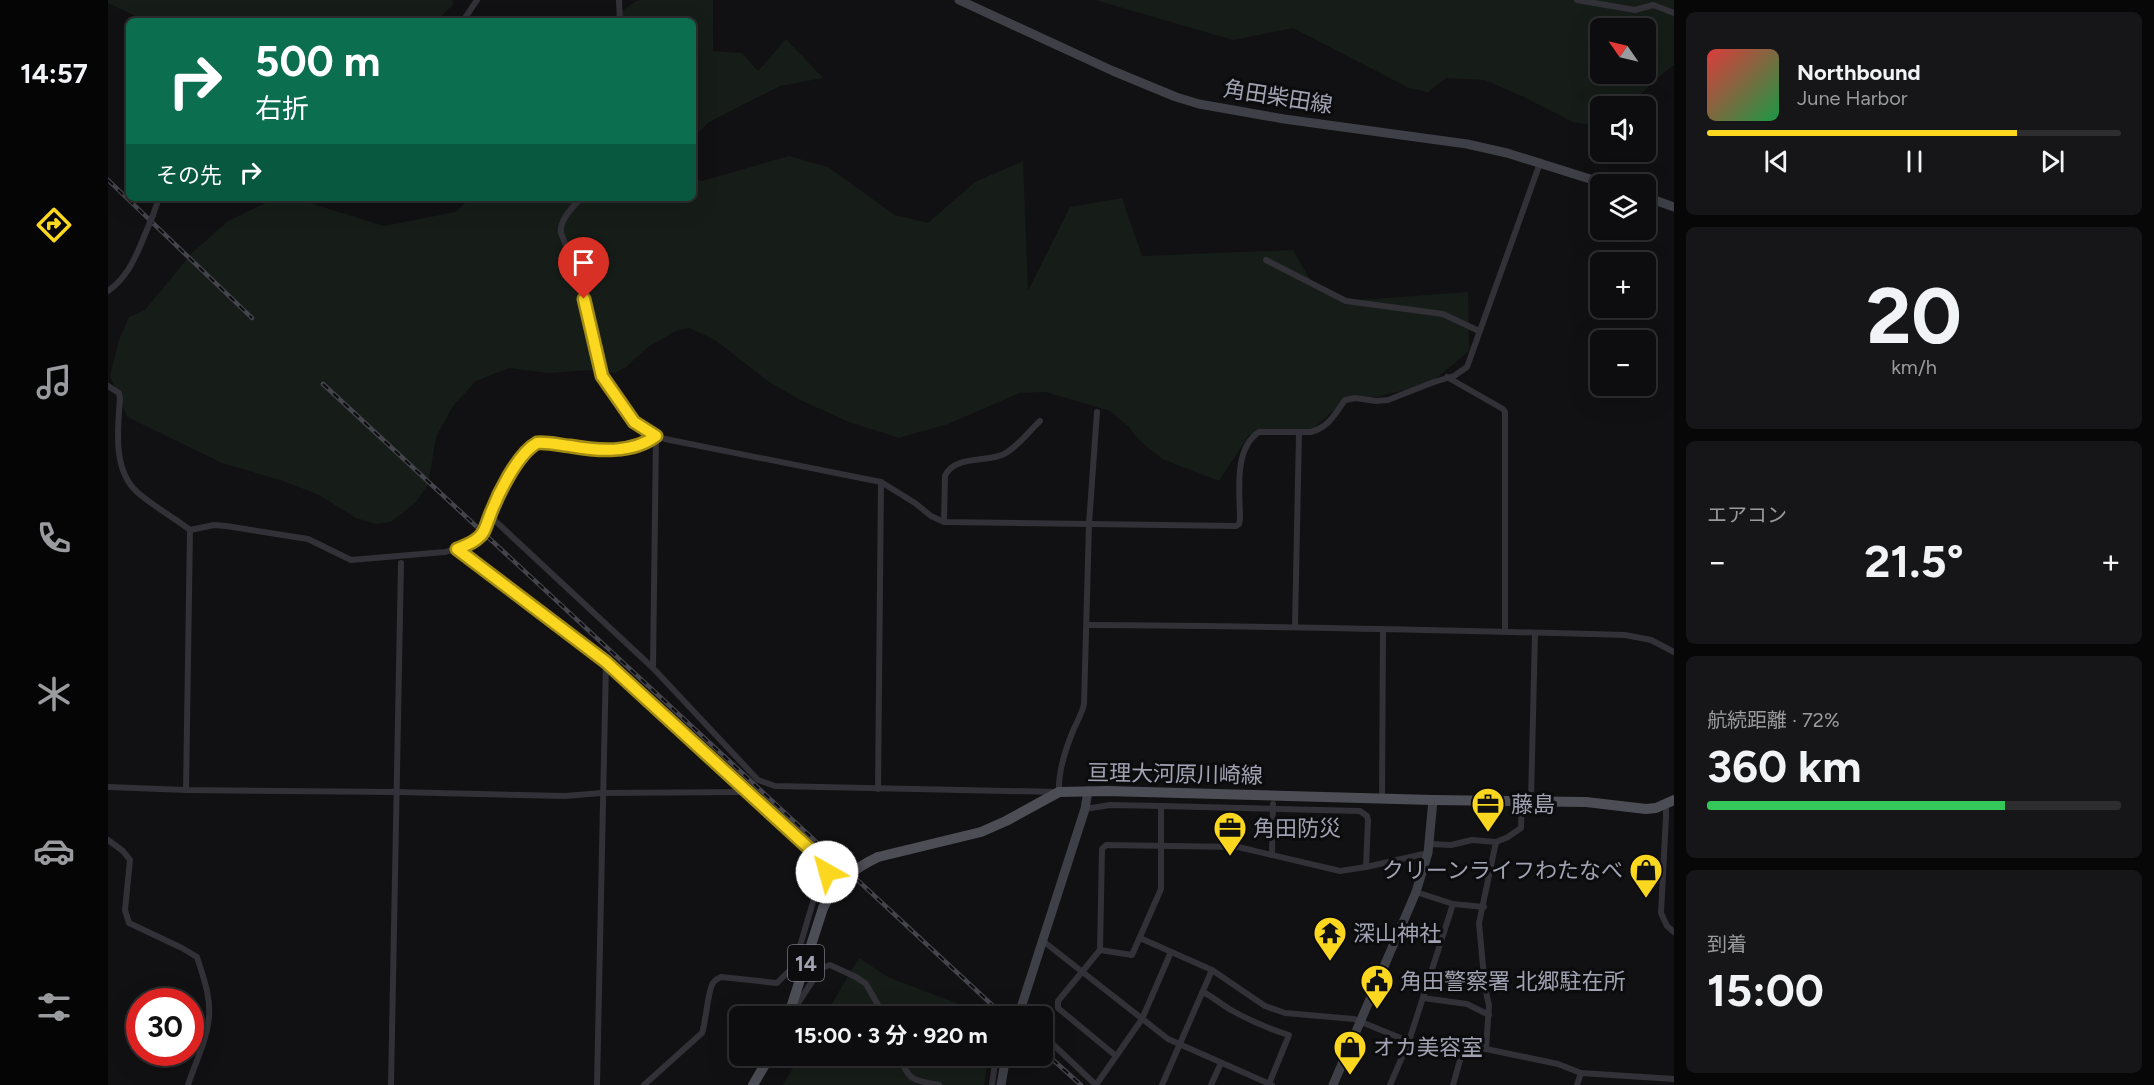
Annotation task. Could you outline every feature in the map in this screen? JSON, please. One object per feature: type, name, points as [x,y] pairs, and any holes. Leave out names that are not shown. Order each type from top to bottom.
[{"type":"main road","name":"角田柴田線","points":[[959,0],[1113,71],[1199,104],[1284,119],[1467,144],[1590,179]]},
{"type":"main road","points":[[1656,201],[1674,207]]},
{"type":"main road","name":"亘理大河原川崎線","points":[[792,1006],[829,895],[857,867],[878,857],[981,832],[1059,792],[1087,799],[1274,795],[1524,804],[1586,802],[1665,810],[1674,800]]},
{"type":"main road","points":[[1024,1006],[1087,799]]},
{"type":"main road","points":[[1333,1085],[1416,892],[1429,849],[1433,800]]},
{"type":"main road","points":[[753,1085],[764,1066]]},
{"type":"main road","points":[[1001,1085],[1004,1066]]},
{"type":"street","points":[[465,18],[477,0]]},
{"type":"street","points":[[619,0],[620,18]]},
{"type":"street","points":[[1577,0],[1635,10],[1653,5],[1674,13]]},
{"type":"street","points":[[579,201],[560,228],[578,276],[602,376],[634,422],[656,436],[881,482],[931,516],[944,522],[1236,526],[1240,519],[1239,474],[1244,451],[1248,443],[1259,432],[1311,432],[1327,425],[1345,400],[1355,398],[1388,400],[1455,376],[1467,367],[1540,163]]},
{"type":"street","points":[[108,291],[123,278],[133,263],[158,201]]},
{"type":"street","points":[[1266,260],[1346,301],[1443,314],[1479,331]]},
{"type":"street","points":[[1447,377],[1503,409],[1504,412],[1504,631]]},
{"type":"street","points":[[108,386],[119,393],[118,448],[128,479],[135,490],[190,530],[214,525],[308,539],[351,560],[406,557],[457,549],[479,538],[519,459],[537,443],[616,450],[649,442],[656,436]]},
{"type":"street","points":[[490,516],[653,668],[758,780],[775,786],[1059,792],[1059,782],[1071,737],[1083,712],[1084,704],[1089,524],[1096,412]]},
{"type":"street","points":[[944,522],[947,470],[951,466],[1004,454],[1040,421]]},
{"type":"street","points":[[1295,626],[1299,432]]},
{"type":"street","points":[[653,668],[656,436]]},
{"type":"street","points":[[878,789],[881,482]]},
{"type":"street","points":[[186,790],[190,530]]},
{"type":"street","points":[[457,549],[606,662],[826,864],[827,872],[816,892],[794,966],[777,983],[722,978],[716,980],[711,984],[702,1033],[644,1085]]},
{"type":"street","points":[[391,1085],[401,562]]},
{"type":"street","points":[[1087,625],[1295,626],[1625,635],[1651,640],[1674,652]]},
{"type":"street","points":[[1382,799],[1383,630]]},
{"type":"street","points":[[1116,1056],[1058,1008],[1058,1001],[1100,950],[1102,849],[1106,844],[1238,847],[1340,871],[1366,867],[1429,849],[1472,840],[1496,842],[1508,837],[1521,828],[1535,633]]},
{"type":"street","points":[[597,1085],[606,662]]},
{"type":"street","points":[[108,787],[565,796],[602,793],[746,792]]},
{"type":"street","points":[[1272,855],[1274,795]]},
{"type":"street","points":[[1087,799],[1110,805],[1273,808],[1365,813],[1368,820],[1366,867]]},
{"type":"street","points":[[1100,950],[1132,955],[1161,889],[1161,806]]},
{"type":"street","points":[[1665,810],[1661,913],[1666,926],[1674,932]]},
{"type":"street","points":[[108,840],[123,851],[130,860],[125,910],[129,923],[197,957],[209,1001],[209,1018],[205,1038],[188,1085]]},
{"type":"street","points":[[1486,1048],[1489,1015],[1479,923],[1496,842]]},
{"type":"street","points":[[1416,892],[1452,904],[1484,907]]},
{"type":"street","points":[[1390,1085],[1409,1041],[1452,904]]},
{"type":"street","points":[[1140,938],[1212,970],[1265,1006],[1276,1010],[1294,1014],[1354,1019],[1425,1045],[1486,1048],[1558,1064],[1581,1073],[1674,1079]]},
{"type":"street","points":[[1043,941],[1162,1035],[1270,1084],[1289,1035],[1274,1031],[1230,1009],[1203,992]]},
{"type":"street","points":[[1053,1044],[1096,1085],[1142,1019],[1171,952]]},
{"type":"street","points":[[796,1006],[821,968],[830,966],[866,984],[879,1006]]},
{"type":"street","points":[[1162,1085],[1212,970]]},
{"type":"street","points":[[1423,998],[1467,1004],[1489,1015]]},
{"type":"street","points":[[1453,1085],[1464,1046]]},
{"type":"street","points":[[1212,1085],[1221,1063]]},
{"type":"street","points":[[903,1066],[909,1077],[915,1081],[939,1085]]},
{"type":"street","points":[[992,1085],[995,1066]]},
{"type":"street","points":[[1577,1085],[1581,1073]]},
{"type":"street","points":[[1620,1085],[1622,1076]]},
{"type":"shaded area","points":[[108,0],[452,0],[454,4],[437,18],[140,18],[108,3]]},
{"type":"shaded area","points":[[713,0],[713,51],[742,53],[758,71],[786,39],[823,78],[780,86],[709,122],[696,135],[696,18],[611,18],[636,1]]},
{"type":"shaded area","points":[[1095,0],[1674,0],[1674,65],[1656,79],[1656,18],[1590,18],[1590,84],[1651,84],[1640,96],[1590,96],[1590,124],[1573,122],[1485,80],[1446,78],[1428,92],[1409,88],[1293,28],[1233,40]]},
{"type":"shaded area","points":[[789,156],[828,167],[895,215],[928,223],[975,182],[1023,161],[1028,291],[1070,207],[1122,198],[1142,256],[1293,250],[1315,288],[1346,301],[1468,292],[1469,351],[1428,385],[1340,405],[1307,434],[1249,435],[1219,481],[1162,459],[1110,411],[1046,392],[1020,393],[948,424],[899,438],[849,422],[800,400],[769,382],[715,340],[689,328],[676,331],[648,347],[626,367],[615,373],[588,370],[549,373],[509,368],[476,381],[453,406],[436,437],[428,485],[415,503],[391,522],[376,524],[356,518],[319,495],[283,481],[222,463],[127,417],[110,376],[119,340],[129,317],[145,310],[191,254],[228,221],[270,201],[304,201],[384,226],[455,212],[467,201],[696,201],[696,179],[702,181]]},
{"type":"shaded area","points":[[859,958],[888,977],[962,1006],[831,1006]]},
{"type":"shaded area","points":[[794,1066],[987,1066],[984,1085],[783,1085]]},
{"type":"railway","points":[[108,180],[126,197]]},
{"type":"railway","points":[[130,201],[252,318]]},
{"type":"railway","points":[[323,384],[993,1006]]},
{"type":"railway","points":[[1053,1060],[1081,1085]]},
{"type":"place","name":"藤島","points":[[1488,833]]},
{"type":"place","name":"角田防災","points":[[1230,857]]},
{"type":"place","name":"クリーンライフわたなべ","points":[[1646,899]]},
{"type":"place","name":"深山神社","points":[[1330,962]]},
{"type":"place","name":"角田警察署 北郷駐在所","points":[[1377,1010]]},
{"type":"place","name":"オカ美容室","points":[[1350,1076]]},
{"type":"route","points":[[584,299],[602,376],[634,422],[656,436],[649,442],[616,450],[537,443],[519,459],[479,538],[457,549],[606,662],[826,864],[827,872]]}]
